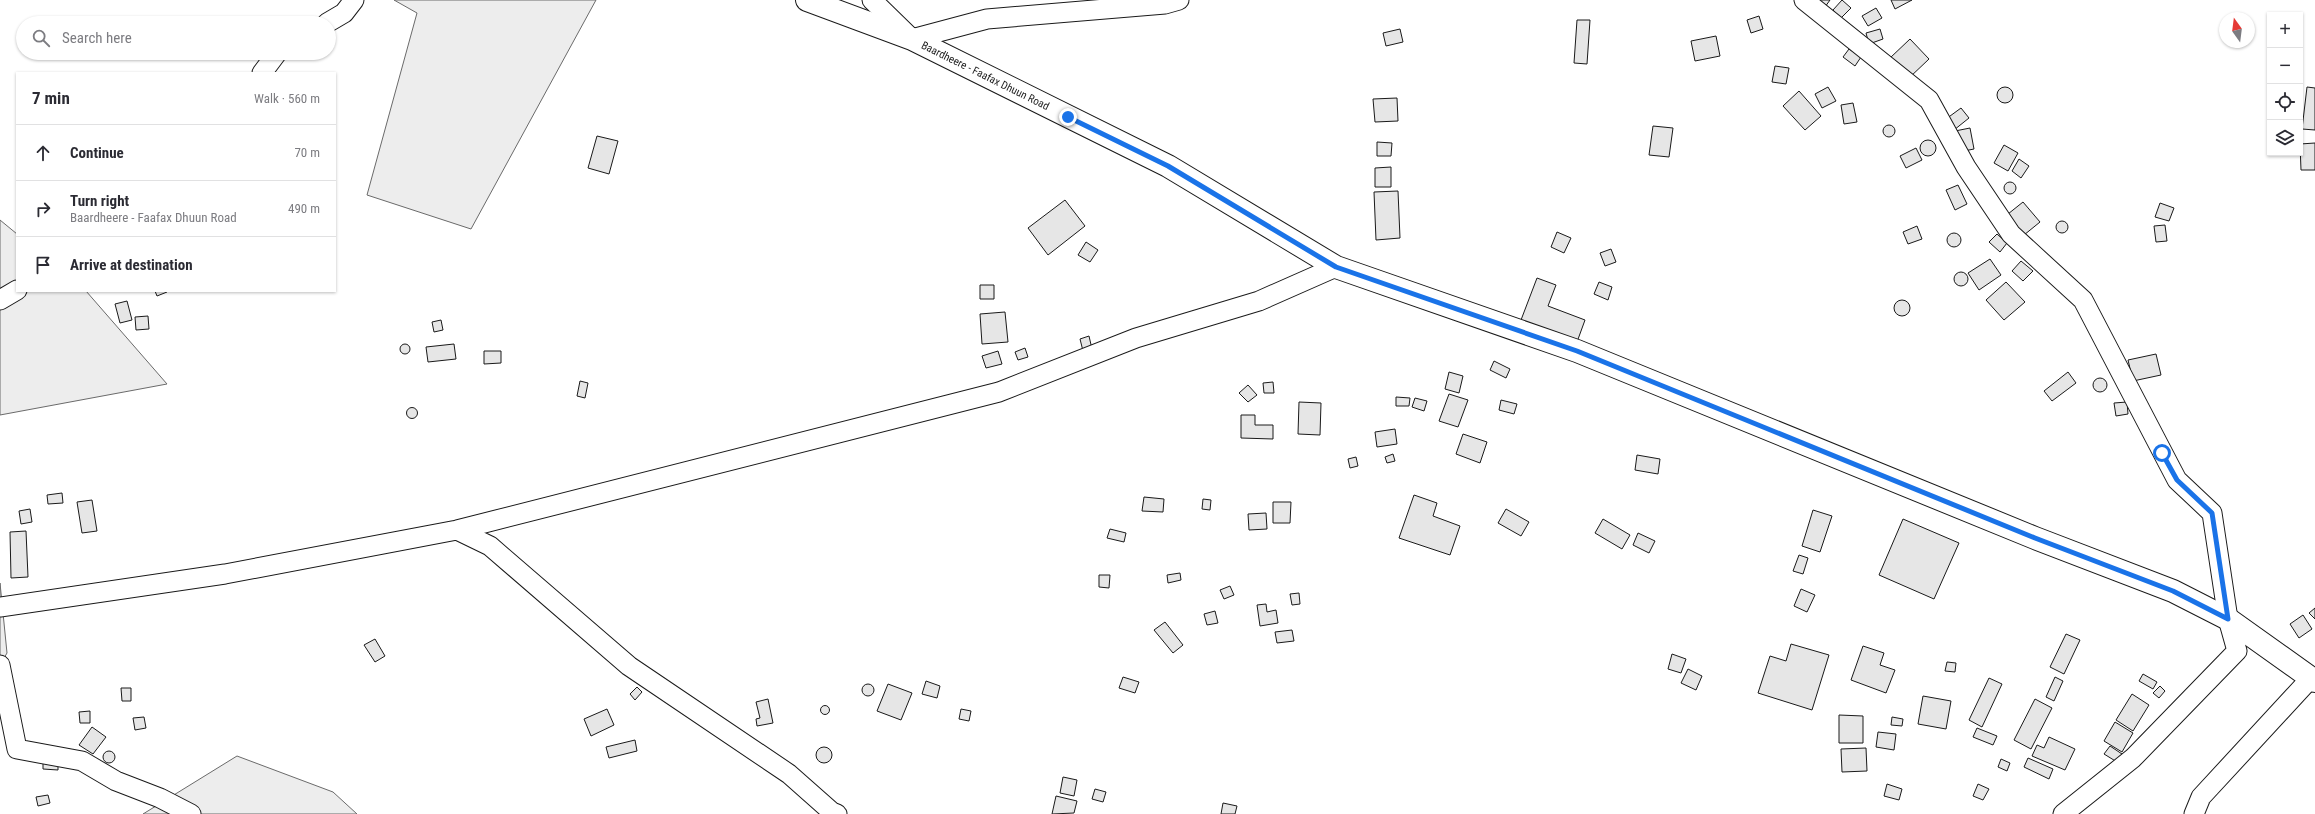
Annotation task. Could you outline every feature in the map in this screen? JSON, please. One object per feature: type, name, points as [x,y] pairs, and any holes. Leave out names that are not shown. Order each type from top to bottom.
[{"type":"main road","name":"Baardheere - Faafax Dhuun Road","points":[[807,0],[912,39],[1168,166],[1336,267],[1577,351],[2035,538],[2173,591],[2228,619],[2312,680]]},
{"type":"street","points":[[336,18],[344,13],[354,0]]},
{"type":"street","points":[[872,0],[912,39],[987,19],[1165,4],[1179,0]]},
{"type":"street","points":[[1804,0],[1929,100],[1966,167],[2011,234],[2083,300],[2177,480],[2212,513],[2228,619],[2237,651],[2133,758],[2063,814]]},
{"type":"street","points":[[263,72],[272,60]]},
{"type":"street","points":[[0,607],[225,574],[457,530],[999,392],[1136,338],[1259,301],[1336,267]]},
{"type":"street","points":[[0,300],[16,291]]},
{"type":"street","points":[[457,530],[490,546],[629,666],[789,774],[832,812],[837,814]]},
{"type":"street","points":[[0,666],[17,749],[82,761],[116,781],[160,798],[192,814]]},
{"type":"street","points":[[2194,814],[2201,797],[2312,680]]},
{"type":"shaded area","points":[[394,0],[596,0],[471,229],[367,195],[417,13]]},
{"type":"shaded area","points":[[0,220],[16,233],[16,292],[87,292],[167,384],[0,415]]},
{"type":"shaded area","points":[[0,583],[7,653],[0,665]]},
{"type":"shaded area","points":[[237,756],[333,792],[357,814],[143,814]]},
{"type":"building","points":[[1815,0],[1830,0],[1825,7]]},
{"type":"building","points":[[1842,0],[1851,8],[1841,18],[1833,10]]},
{"type":"building","points":[[1891,0],[1912,0],[1895,9]]},
{"type":"building","points":[[1876,8],[1882,18],[1868,26],[1862,16]]},
{"type":"building","points":[[1759,16],[1763,29],[1751,33],[1747,20]]},
{"type":"building","points":[[1577,20],[1590,20],[1587,64],[1574,63]]},
{"type":"building","points":[[1400,29],[1403,42],[1386,46],[1383,33]]},
{"type":"building","points":[[1880,29],[1883,39],[1869,44],[1866,33]]},
{"type":"building","points":[[1716,36],[1720,56],[1695,61],[1691,41]]},
{"type":"building","points":[[1910,39],[1929,59],[1909,78],[1890,58]]},
{"type":"building","points":[[1849,49],[1861,57],[1855,66],[1843,57]]},
{"type":"building","points":[[1775,66],[1789,68],[1786,84],[1772,82]]},
{"type":"building","points":[[1828,87],[1836,101],[1822,108],[1815,94]]},
{"type":"building","points":[[2002,87],[2008,87],[2013,92],[2011,101],[2008,103],[2002,103],[1997,98],[1997,92]]},
{"type":"building","points":[[2307,87],[2315,88],[2315,130],[2303,129]]},
{"type":"building","points":[[1799,91],[1821,116],[1805,130],[1783,106]]},
{"type":"building","points":[[1397,98],[1398,121],[1375,122],[1373,99]]},
{"type":"building","points":[[1853,103],[1857,122],[1844,124],[1841,105]]},
{"type":"building","points":[[1961,108],[1969,118],[1954,130],[1946,119]]},
{"type":"building","points":[[1891,125],[1894,126],[1894,136],[1887,137],[1884,136],[1883,129],[1884,126]]},
{"type":"building","points":[[1653,126],[1673,128],[1669,157],[1649,155]]},
{"type":"building","points":[[1970,128],[1974,149],[1959,152],[1955,131]]},
{"type":"building","points":[[597,136],[618,141],[609,174],[588,168]]},
{"type":"building","points":[[1928,140],[1935,145],[1936,148],[1931,155],[1928,156],[1921,151],[1920,148],[1925,141]]},
{"type":"building","points":[[1377,142],[1392,143],[1391,156],[1377,156]]},
{"type":"building","points":[[2315,143],[2315,170],[2301,170],[2300,156],[2303,156],[2303,144]]},
{"type":"building","points":[[2004,145],[2018,153],[2008,171],[1994,163]]},
{"type":"building","points":[[1916,148],[1922,160],[1906,168],[1900,156]]},
{"type":"building","points":[[2019,159],[2029,166],[2021,178],[2012,171]]},
{"type":"building","points":[[1391,167],[1391,187],[1375,187],[1375,168]]},
{"type":"building","points":[[2008,182],[2012,182],[2016,188],[2012,194],[2008,194],[2004,190],[2004,186]]},
{"type":"building","points":[[1958,185],[1967,204],[1955,210],[1946,190]]},
{"type":"building","points":[[1398,191],[1400,238],[1376,240],[1374,192]]},
{"type":"building","points":[[1065,200],[1085,226],[1048,255],[1028,228]]},
{"type":"building","points":[[2023,202],[2040,222],[2024,235],[2008,214]]},
{"type":"building","points":[[2160,203],[2174,208],[2169,221],[2155,217]]},
{"type":"building","points":[[2060,221],[2064,221],[2068,227],[2064,233],[2060,233],[2056,229],[2056,225]]},
{"type":"building","points":[[2165,225],[2167,241],[2156,242],[2154,226]]},
{"type":"building","points":[[1917,226],[1922,239],[1908,244],[1903,232]]},
{"type":"building","points":[[1557,232],[1571,238],[1564,253],[1551,247]]},
{"type":"building","points":[[1951,233],[1957,233],[1961,237],[1961,243],[1957,247],[1951,247],[1947,243],[1947,237]]},
{"type":"building","points":[[1997,234],[2007,243],[2000,252],[1989,242]]},
{"type":"building","points":[[1086,242],[1098,250],[1090,262],[1078,255]]},
{"type":"building","points":[[1611,249],[1616,262],[1605,266],[1600,253]]},
{"type":"building","points":[[1990,259],[2001,275],[1979,290],[1968,273]]},
{"type":"building","points":[[2021,261],[2033,271],[2023,281],[2012,271]]},
{"type":"building","points":[[1961,272],[1966,274],[1968,279],[1966,284],[1961,286],[1956,284],[1954,279],[1956,274]]},
{"type":"building","points":[[1537,278],[1556,285],[1548,306],[1585,320],[1577,342],[1521,320]]},
{"type":"building","points":[[1599,282],[1612,287],[1608,300],[1594,294]]},
{"type":"building","points":[[2006,282],[2025,302],[2004,320],[1986,300]]},
{"type":"building","points":[[980,285],[994,285],[994,299],[980,299]]},
{"type":"building","points":[[155,292],[167,292],[157,296]]},
{"type":"building","points":[[1902,300],[1909,305],[1910,308],[1905,315],[1902,316],[1895,311],[1894,308],[1899,301]]},
{"type":"building","points":[[127,301],[132,320],[120,323],[115,304]]},
{"type":"building","points":[[1005,312],[1008,342],[982,344],[980,314]]},
{"type":"building","points":[[148,316],[149,329],[136,330],[135,317]]},
{"type":"building","points":[[441,320],[443,330],[434,332],[432,322]]},
{"type":"building","points":[[1089,336],[1092,349],[1083,351],[1080,339]]},
{"type":"building","points":[[403,344],[407,344],[409,345],[409,353],[403,354],[400,351],[400,347]]},
{"type":"building","points":[[454,344],[456,359],[428,362],[426,347]]},
{"type":"building","points":[[1025,348],[1028,357],[1018,360],[1015,352]]},
{"type":"building","points":[[484,351],[501,351],[501,363],[484,364]]},
{"type":"building","points":[[998,351],[1002,364],[986,368],[982,356]]},
{"type":"building","points":[[2156,354],[2161,375],[2133,381],[2128,360]]},
{"type":"building","points":[[1494,361],[1510,369],[1506,378],[1490,370]]},
{"type":"building","points":[[1449,372],[1463,376],[1459,393],[1445,389]]},
{"type":"building","points":[[2068,372],[2076,383],[2052,401],[2044,391]]},
{"type":"building","points":[[2097,378],[2103,378],[2107,382],[2107,388],[2103,392],[2097,392],[2093,388],[2093,382]]},
{"type":"building","points":[[580,381],[588,383],[585,398],[577,396]]},
{"type":"building","points":[[1273,382],[1274,393],[1264,393],[1263,383]]},
{"type":"building","points":[[1248,385],[1257,395],[1248,402],[1239,393]]},
{"type":"building","points":[[1449,394],[1468,400],[1458,427],[1439,421]]},
{"type":"building","points":[[1396,397],[1410,398],[1409,406],[1396,406]]},
{"type":"building","points":[[1415,398],[1427,401],[1424,411],[1412,407]]},
{"type":"building","points":[[1501,400],[1517,404],[1514,414],[1499,410]]},
{"type":"building","points":[[1299,402],[1321,403],[1320,435],[1298,434]]},
{"type":"building","points":[[2127,402],[2128,414],[2116,416],[2114,403]]},
{"type":"building","points":[[412,407],[416,409],[418,413],[416,417],[412,419],[408,417],[406,413],[408,409]]},
{"type":"building","points":[[1241,415],[1255,415],[1255,425],[1273,425],[1273,439],[1241,438]]},
{"type":"building","points":[[1395,429],[1397,444],[1377,447],[1375,432]]},
{"type":"building","points":[[1463,434],[1487,442],[1480,463],[1456,454]]},
{"type":"building","points":[[1393,454],[1395,461],[1387,463],[1385,457]]},
{"type":"building","points":[[1637,455],[1660,459],[1658,474],[1635,470]]},
{"type":"building","points":[[1356,457],[1358,466],[1350,468],[1348,459]]},
{"type":"building","points":[[62,493],[63,503],[48,504],[47,495]]},
{"type":"building","points":[[1414,495],[1437,503],[1433,516],[1460,526],[1450,555],[1399,538]]},
{"type":"building","points":[[1144,497],[1164,499],[1163,512],[1142,511]]},
{"type":"building","points":[[1203,499],[1211,500],[1210,510],[1202,509]]},
{"type":"building","points":[[92,500],[97,531],[82,533],[77,502]]},
{"type":"building","points":[[1273,502],[1291,502],[1290,523],[1273,523]]},
{"type":"building","points":[[30,509],[32,522],[21,524],[19,511]]},
{"type":"building","points":[[1506,509],[1529,522],[1521,536],[1498,523]]},
{"type":"building","points":[[1813,510],[1832,516],[1820,552],[1802,546]]},
{"type":"building","points":[[1266,513],[1267,529],[1249,530],[1248,514]]},
{"type":"building","points":[[1603,519],[1630,535],[1622,549],[1595,533]]},
{"type":"building","points":[[1903,519],[1959,543],[1934,599],[1879,575]]},
{"type":"building","points":[[1110,529],[1126,533],[1124,542],[1107,538]]},
{"type":"building","points":[[26,531],[28,577],[11,578],[10,532]]},
{"type":"building","points":[[1638,533],[1655,541],[1649,553],[1633,545]]},
{"type":"building","points":[[1799,555],[1808,558],[1803,574],[1793,571]]},
{"type":"building","points":[[1180,573],[1181,580],[1168,583],[1167,575]]},
{"type":"building","points":[[1099,575],[1110,575],[1109,588],[1099,587]]},
{"type":"building","points":[[1230,586],[1234,595],[1224,599],[1220,590]]},
{"type":"building","points":[[1801,589],[1815,595],[1807,612],[1794,606]]},
{"type":"building","points":[[1299,593],[1300,604],[1292,605],[1290,594]]},
{"type":"building","points":[[1266,604],[1267,612],[1276,610],[1278,623],[1260,626],[1257,605]]},
{"type":"building","points":[[2315,608],[2315,619],[2309,613]]},
{"type":"building","points":[[1215,611],[1218,623],[1207,625],[1204,614]]},
{"type":"building","points":[[2303,615],[2312,629],[2299,638],[2290,624]]},
{"type":"building","points":[[1165,622],[1183,645],[1173,653],[1154,630]]},
{"type":"building","points":[[1292,630],[1294,641],[1277,643],[1275,632]]},
{"type":"building","points":[[2066,634],[2080,640],[2064,674],[2050,667]]},
{"type":"building","points":[[375,639],[385,656],[375,662],[364,645]]},
{"type":"building","points":[[1791,644],[1829,655],[1812,710],[1758,693],[1770,656],[1786,661]]},
{"type":"building","points":[[1863,646],[1884,653],[1880,665],[1895,670],[1886,693],[1851,680]]},
{"type":"building","points":[[1672,654],[1686,659],[1681,673],[1668,669]]},
{"type":"building","points":[[1947,662],[1956,663],[1955,672],[1945,671]]},
{"type":"building","points":[[1688,669],[1702,676],[1696,690],[1681,683]]},
{"type":"building","points":[[2143,674],[2157,682],[2153,689],[2139,681]]},
{"type":"building","points":[[1123,677],[1139,682],[1135,693],[1119,688]]},
{"type":"building","points":[[2055,677],[2063,681],[2054,701],[2046,697]]},
{"type":"building","points":[[1989,678],[2002,684],[1982,727],[1969,720]]},
{"type":"building","points":[[926,681],[940,686],[937,698],[922,694]]},
{"type":"building","points":[[868,684],[872,686],[874,690],[872,694],[868,696],[864,694],[862,690],[864,686]]},
{"type":"building","points":[[888,684],[912,693],[901,720],[877,711]]},
{"type":"building","points":[[2160,686],[2165,691],[2159,698],[2153,693]]},
{"type":"building","points":[[637,687],[642,692],[635,700],[630,694]]},
{"type":"building","points":[[121,688],[131,688],[131,701],[122,701]]},
{"type":"building","points":[[2132,694],[2149,705],[2133,731],[2116,720]]},
{"type":"building","points":[[1923,696],[1951,701],[1946,729],[1918,724]]},
{"type":"building","points":[[768,699],[773,723],[757,726],[756,719],[760,718],[756,702]]},
{"type":"building","points":[[2035,699],[2052,708],[2031,749],[2014,740]]},
{"type":"building","points":[[823,706],[827,706],[829,710],[827,714],[823,714],[821,712],[821,708]]},
{"type":"building","points":[[607,709],[614,725],[591,736],[584,719]]},
{"type":"building","points":[[961,709],[971,711],[969,721],[959,719]]},
{"type":"building","points":[[90,711],[90,723],[80,723],[79,712]]},
{"type":"building","points":[[1839,715],[1863,716],[1863,743],[1839,743]]},
{"type":"building","points":[[144,717],[146,728],[135,730],[133,718]]},
{"type":"building","points":[[1892,717],[1903,719],[1902,726],[1891,725]]},
{"type":"building","points":[[2115,722],[2133,733],[2122,752],[2104,741]]},
{"type":"building","points":[[92,727],[106,737],[93,754],[79,745]]},
{"type":"building","points":[[1977,728],[1997,736],[1993,745],[1973,737]]},
{"type":"building","points":[[1878,732],[1896,734],[1894,750],[1876,747]]},
{"type":"building","points":[[2049,737],[2075,749],[2065,770],[2032,756],[2037,745],[2044,748]]},
{"type":"building","points":[[635,740],[637,751],[609,758],[606,747]]},
{"type":"building","points":[[2110,746],[2122,754],[2117,762],[2104,754]]},
{"type":"building","points":[[824,747],[830,749],[832,755],[830,761],[824,763],[818,761],[816,755],[818,749]]},
{"type":"building","points":[[1866,748],[1867,771],[1842,772],[1841,749]]},
{"type":"building","points":[[111,751],[114,752],[114,762],[107,763],[104,762],[103,755],[104,752]]},
{"type":"building","points":[[2028,758],[2053,769],[2049,779],[2024,767]]},
{"type":"building","points":[[43,759],[58,760],[58,770],[43,769]]},
{"type":"building","points":[[2001,759],[2010,763],[2007,771],[1998,767]]},
{"type":"building","points":[[1063,777],[1077,780],[1074,796],[1060,793]]},
{"type":"building","points":[[1887,784],[1902,789],[1899,800],[1884,796]]},
{"type":"building","points":[[1978,784],[1989,789],[1983,800],[1973,796]]},
{"type":"building","points":[[1095,789],[1106,792],[1103,802],[1092,799]]},
{"type":"building","points":[[48,795],[50,803],[38,806],[36,797]]},
{"type":"building","points":[[1056,796],[1077,801],[1074,813],[1052,814]]},
{"type":"building","points":[[1223,803],[1237,806],[1235,814],[1221,814]]},
{"type":"route","points":[[1068,117],[1168,166],[1336,267],[1577,351],[2035,538],[2173,591],[2228,619],[2212,513],[2177,480],[2162,453]]}]
